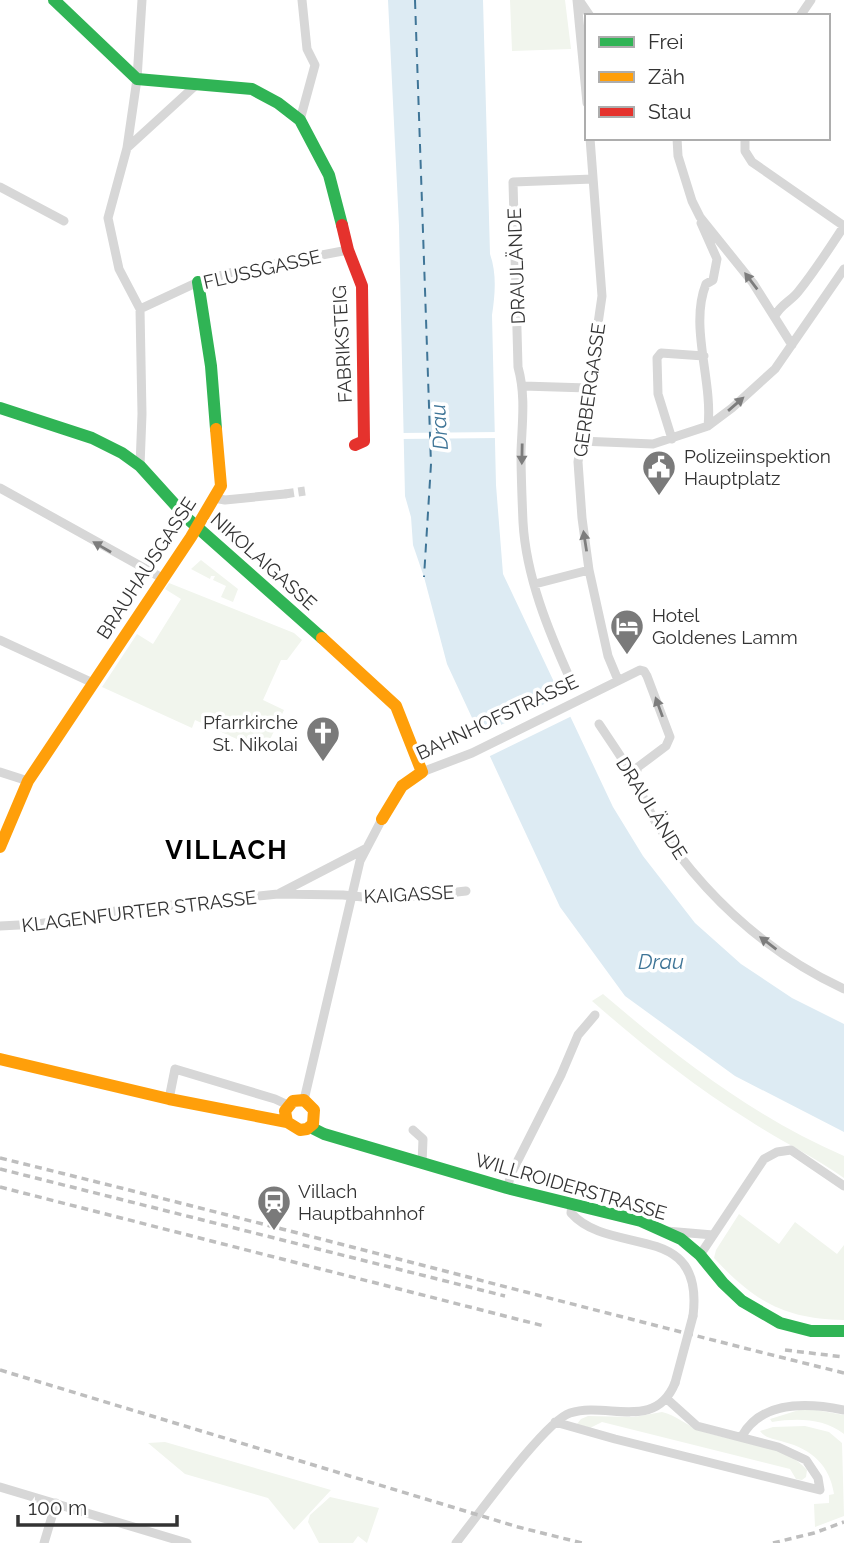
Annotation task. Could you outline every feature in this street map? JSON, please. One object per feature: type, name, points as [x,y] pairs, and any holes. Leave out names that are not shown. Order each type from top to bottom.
[{"type":"street","points":[[54,0],[137,79]]},
{"type":"street","points":[[140,466],[140,309],[119,269],[108,218],[127,148],[137,79],[142,0]]},
{"type":"street","points":[[300,120],[315,65],[307,49],[302,0]]},
{"type":"street","points":[[578,0],[585,80]]},
{"type":"street","name":"FABRIKSTEIG","points":[[137,79],[252,89],[278,103],[300,120],[329,175],[348,250],[362,286],[364,441],[355,444]]},
{"type":"street","points":[[127,148],[196,85]]},
{"type":"street","name":"GERBERGASSE","points":[[590,140],[602,296],[578,462],[589,570],[608,656],[618,680]]},
{"type":"street","points":[[677,140],[678,156],[702,227],[717,259],[713,280],[706,284],[703,292],[701,319],[710,410],[708,426]]},
{"type":"street","points":[[744,140],[745,151],[752,162],[844,226],[803,285],[778,308],[775,316]]},
{"type":"street","name":"DRAULÄNDE","points":[[571,681],[535,584],[523,525],[523,386],[518,367],[513,182],[593,179]]},
{"type":"street","points":[[0,187],[64,221]]},
{"type":"street","points":[[700,217],[754,283],[792,345]]},
{"type":"street","name":"FLUSSGASSE","points":[[140,309],[198,282],[233,272],[348,250]]},
{"type":"street","points":[[580,441],[653,444],[708,426],[775,369],[844,269]]},
{"type":"street","name":"BRAUHAUSGASSE","points":[[0,847],[28,782],[197,527],[221,486],[211,366],[198,282]]},
{"type":"street","points":[[672,439],[658,394],[657,358],[662,353],[704,356]]},
{"type":"street","points":[[523,386],[587,388]]},
{"type":"street","name":"NIKOLAIGASSE","points":[[0,408],[92,438],[122,453],[140,466],[197,527],[391,700],[396,706],[422,772]]},
{"type":"street","points":[[0,488],[162,578]]},
{"type":"street","points":[[214,499],[285,494]]},
{"type":"street","points":[[535,584],[589,570]]},
{"type":"street","points":[[0,640],[93,683]]},
{"type":"street","name":"BAHNHOFSTRASSE","points":[[304,1100],[365,849],[402,786],[422,772],[472,753],[640,670],[644,671],[670,737],[666,746],[638,766],[634,779]]},
{"type":"street","name":"DRAULÄNDE","points":[[599,724],[634,779],[655,820],[705,888],[761,939],[844,989]]},
{"type":"street","points":[[0,772],[28,782]]},
{"type":"street","name":"KLAGENFURTER STRASSE","points":[[278,894],[365,849]]},
{"type":"street","name":"KAIGASSE","points":[[353,897],[466,891]]},
{"type":"street","name":"KLAGENFURTER STRASSE","points":[[0,926],[38,924],[116,911],[278,894],[353,897]]},
{"type":"street","points":[[507,1188],[512,1172],[578,1035],[595,1014]]},
{"type":"street","points":[[0,1059],[169,1099],[287,1122]]},
{"type":"street","points":[[169,1099],[175,1069],[288,1105]]},
{"type":"street","points":[[304,1100],[310,1103],[316,1115],[310,1127],[295,1129],[285,1117],[288,1105],[293,1101],[304,1100]]},
{"type":"street","name":"WILLROIDERSTRASSE","points":[[310,1127],[324,1134],[422,1164],[641,1221],[666,1231],[700,1255],[742,1301],[780,1323],[811,1331],[844,1331]]},
{"type":"street","points":[[413,1130],[423,1139],[422,1164]]},
{"type":"street","points":[[700,1255],[764,1159],[776,1152],[791,1150],[844,1186]]},
{"type":"street","points":[[456,1543],[555,1422],[569,1413],[579,1411],[644,1411],[667,1399],[675,1382],[695,1300],[693,1284],[685,1267],[675,1256],[650,1243],[590,1229],[571,1213],[572,1204]]},
{"type":"street","points":[[666,1231],[713,1235]]},
{"type":"street","points":[[555,1422],[820,1490],[818,1478],[806,1460],[778,1447],[697,1426],[667,1399]]},
{"type":"street","points":[[742,1436],[753,1420],[792,1406],[808,1404],[844,1410]]},
{"type":"street","points":[[0,1487],[187,1543]]},
{"type":"street","points":[[44,1543],[56,1503]]},
{"type":"shaded area","points":[[510,0],[565,0],[571,49],[512,51]]},
{"type":"shaded area","points":[[201,560],[238,589],[233,602],[221,597],[226,586],[213,580],[215,576],[210,579],[191,569]]},
{"type":"shaded area","points":[[169,583],[294,633],[302,640],[287,660],[281,660],[263,700],[284,710],[265,750],[195,720],[192,728],[102,687],[137,634],[153,644],[181,599],[165,589]]},
{"type":"shaded area","points":[[603,994],[718,1084],[779,1123],[844,1156],[844,1178],[759,1127],[667,1063],[592,1001]]},
{"type":"shaded area","points":[[739,1214],[779,1244],[795,1222],[837,1254],[844,1245],[844,1320],[804,1316],[772,1305],[743,1286],[714,1258],[716,1250]]},
{"type":"shaded area","points":[[799,1410],[844,1415],[844,1434],[819,1422],[772,1422],[770,1419]]},
{"type":"shaded area","points":[[662,1412],[701,1431],[786,1454],[807,1470],[806,1477],[802,1480],[796,1479],[790,1469],[602,1422],[590,1428],[577,1424],[588,1416],[634,1417]]},
{"type":"shaded area","points":[[805,1426],[829,1432],[842,1443],[844,1516],[815,1527],[814,1504],[829,1503],[829,1495],[834,1494],[824,1467],[803,1449],[768,1437],[760,1431],[773,1427]]},
{"type":"shaded area","points":[[165,1442],[331,1490],[294,1530],[268,1498],[185,1474],[148,1443]]},
{"type":"shaded area","points":[[330,1497],[379,1508],[367,1543],[358,1536],[353,1543],[319,1543],[308,1522],[310,1515]]},
{"type":"water","name":"Drau","points":[[388,0],[483,0],[490,254],[495,284],[492,315],[496,485],[503,574],[613,807],[643,856],[695,923],[741,964],[792,998],[844,1024],[844,1132],[735,1076],[625,996],[560,907],[447,664],[413,545],[411,517],[405,496],[399,226]]},
{"type":"pier","points":[[499,432],[499,438],[400,439],[400,433]]},
{"type":"pier","points":[[565,694],[574,715],[486,758],[476,737]]},
{"type":"ferry route","points":[[415,0],[431,464],[424,577]]},
{"type":"tunnel","points":[[285,494],[305,491]]},
{"type":"railway","points":[[0,1158],[844,1373]]},
{"type":"railway","points":[[0,1169],[505,1296]]},
{"type":"railway","points":[[0,1187],[544,1326]]},
{"type":"railway","points":[[785,1350],[844,1357]]},
{"type":"railway","points":[[0,1370],[518,1527],[582,1543]]},
{"type":"railway","points":[[773,1543],[844,1522]]},
{"type":"traffic: fast","points":[[54,0],[137,79],[252,89],[278,103],[300,120],[329,175],[342,225]]},
{"type":"traffic: fast","points":[[198,282],[211,366],[216,429]]},
{"type":"traffic: fast","points":[[0,408],[92,438],[122,453],[140,466],[188,519],[322,638]]},
{"type":"traffic: fast","points":[[310,1127],[324,1134],[507,1188],[641,1221],[681,1239],[700,1255],[742,1301],[780,1323],[811,1331],[844,1331]]},
{"type":"traffic: slow","points":[[0,847],[28,781],[191,537],[221,486],[216,429]]},
{"type":"traffic: slow","points":[[322,638],[396,706],[422,772],[402,786],[382,819]]},
{"type":"traffic: slow","points":[[0,1059],[169,1099],[287,1122],[300,1130],[313,1124],[314,1110],[304,1100],[293,1101],[285,1111],[287,1122]]},
{"type":"traffic: jam","points":[[342,225],[362,286],[364,441],[355,445]]},
{"type":"place","name":"Polizeiinspektion Hauptplatz","points":[[659,497]]},
{"type":"place","name":"Hotel Goldenes Lamm","points":[[627,656]]},
{"type":"place","name":"Pfarrkirche St. Nikolai","points":[[323,763]]},
{"type":"place","name":"Villach Hauptbahnhof","points":[[274,1232]]},
{"type":"district","name":"VILLACH","points":[[227,850]]}]
